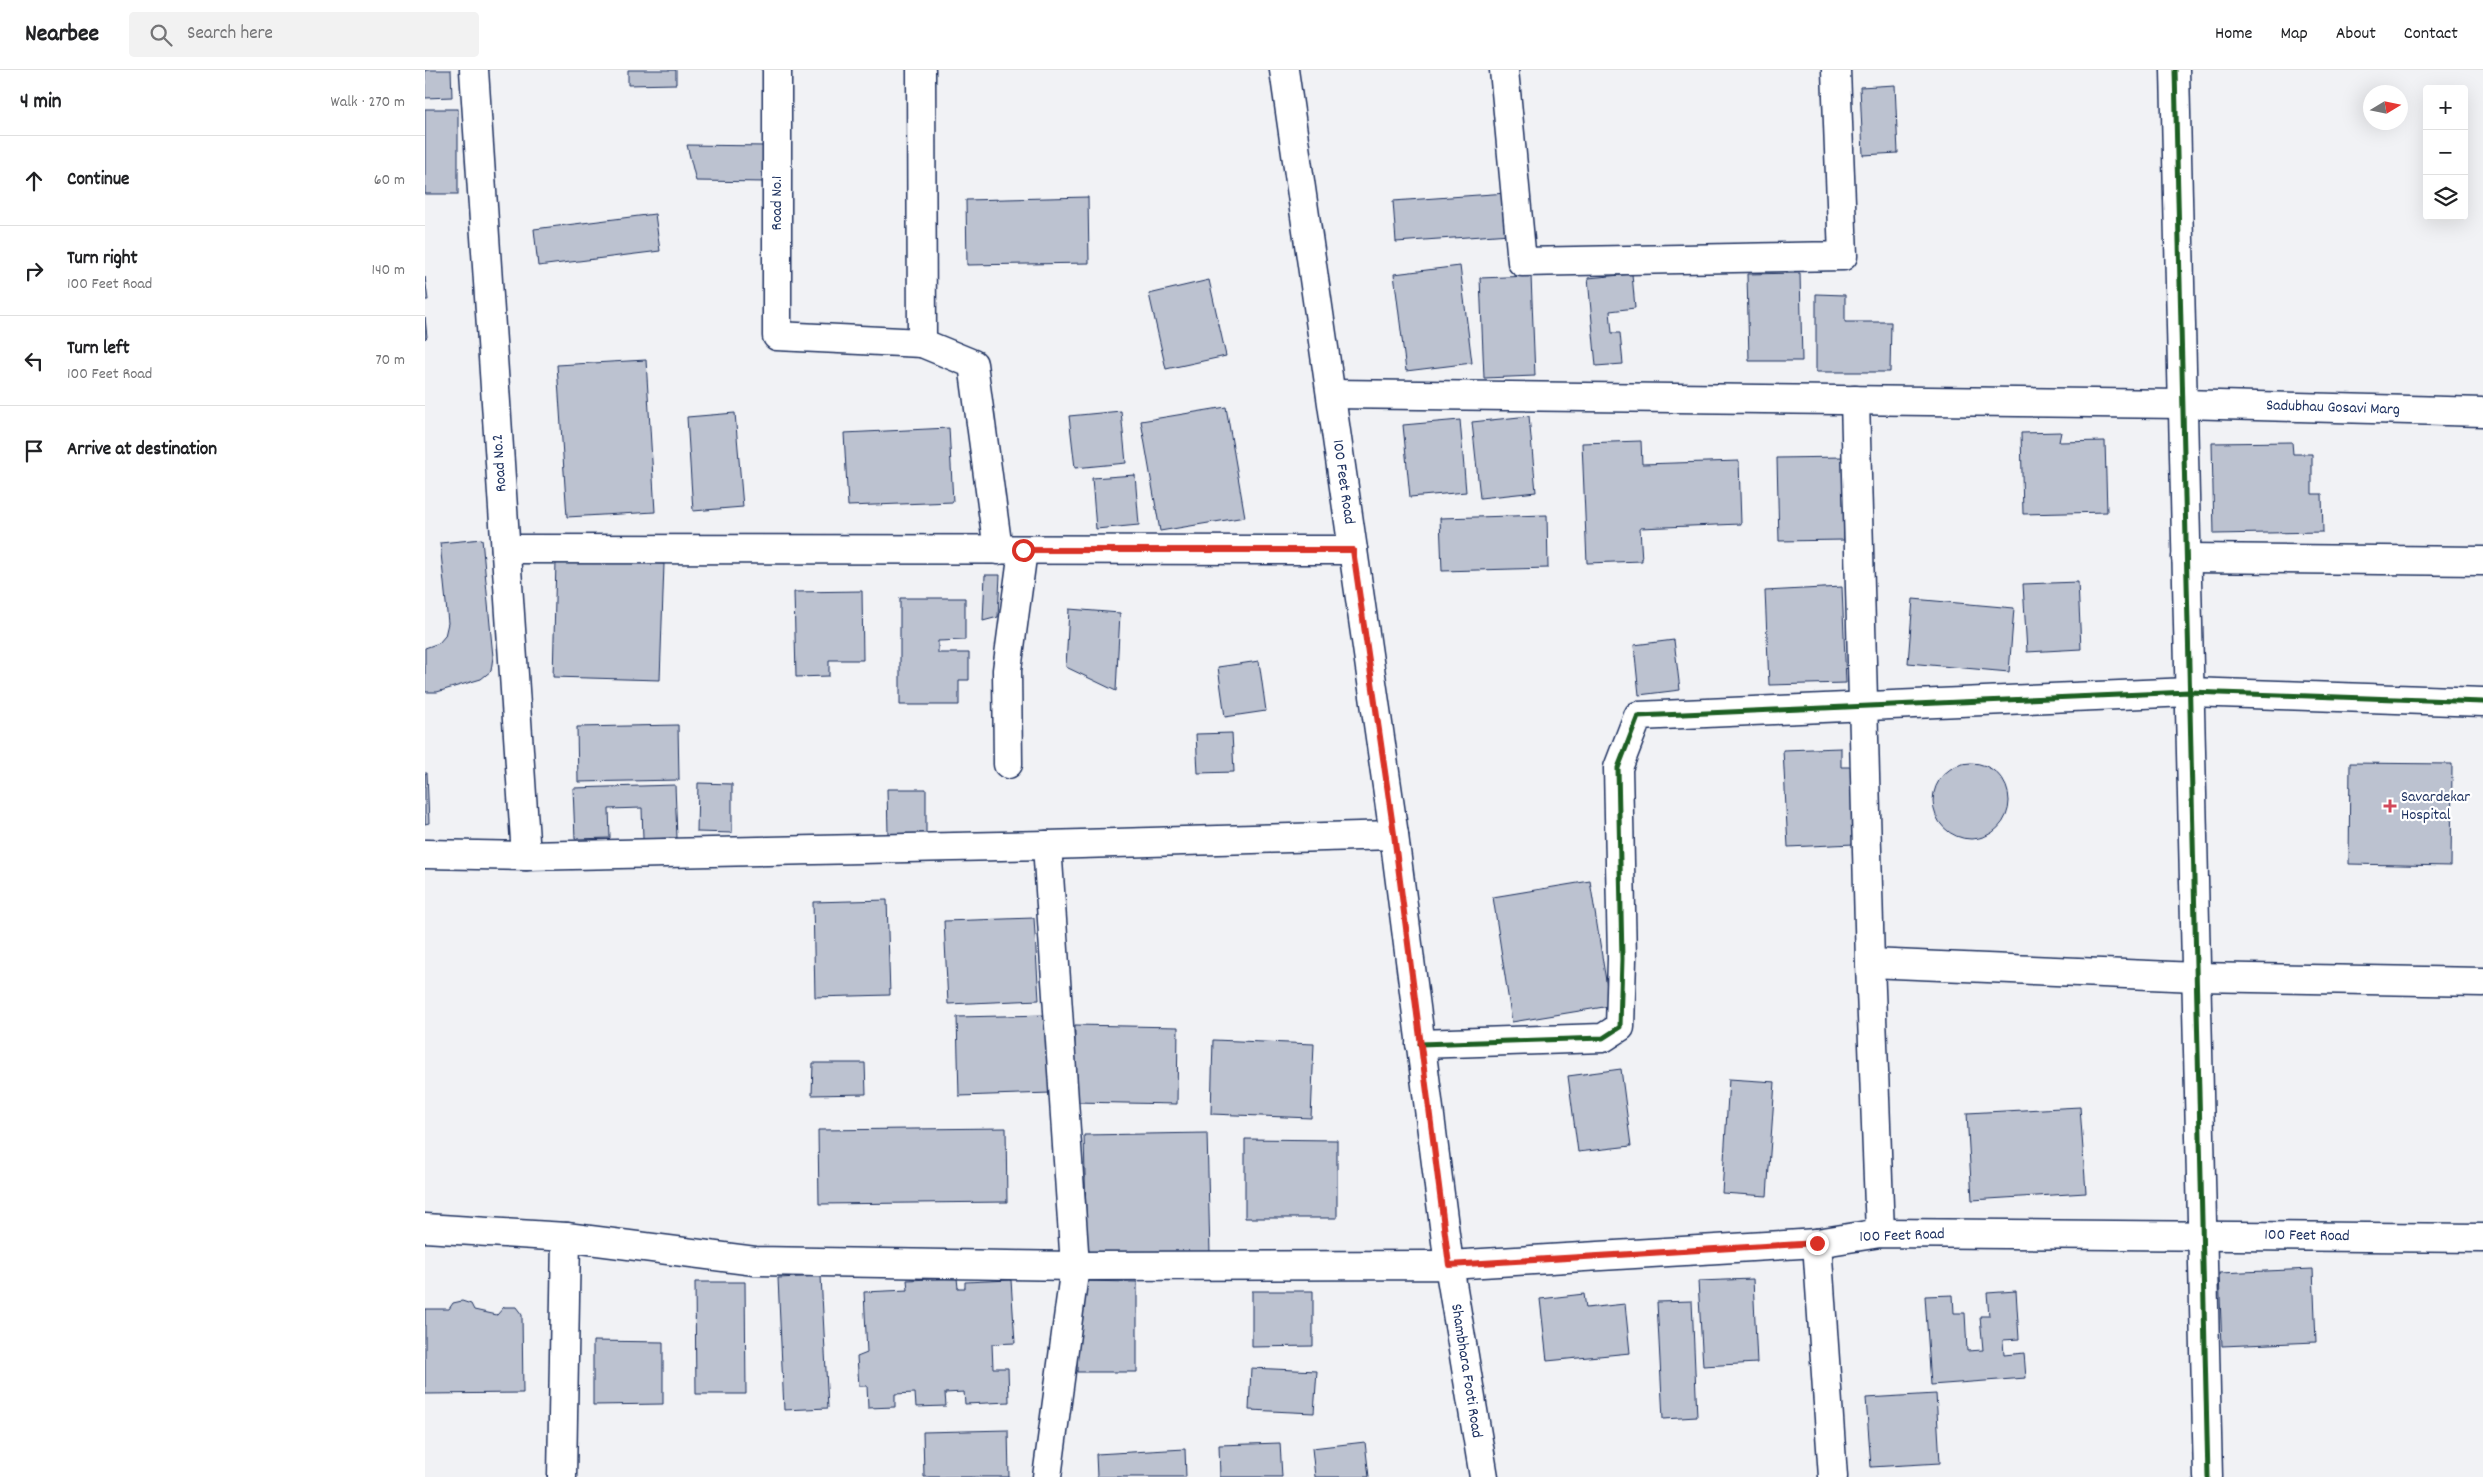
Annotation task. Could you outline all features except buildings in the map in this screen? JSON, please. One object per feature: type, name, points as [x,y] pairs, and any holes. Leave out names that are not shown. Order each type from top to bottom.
[{"type":"street","name":"Road No.2","points":[[474,70],[526,856]]},
{"type":"street","name":"Road No.1","points":[[777,70],[777,336],[922,343]]},
{"type":"street","points":[[921,70],[922,343],[973,364],[1011,550],[1007,670],[1008,764]]},
{"type":"street","name":"100 Feet Road","points":[[1285,70],[1394,834],[1449,1265],[1817,1243],[1880,1233],[2483,1238]]},
{"type":"street","points":[[1504,70],[1521,262],[1843,256],[1836,70]]},
{"type":"street","points":[[2175,70],[2207,1477]]},
{"type":"street","name":"Sadubhau Gosavi Marg","points":[[1331,394],[2182,404],[2483,412]]},
{"type":"street","points":[[1855,400],[1870,962],[1880,1233]]},
{"type":"street","points":[[506,549],[1353,550]]},
{"type":"street","points":[[2186,558],[2483,561]]},
{"type":"street","points":[[1420,1044],[1603,1038],[1620,1027],[1622,959],[1618,768],[1638,716],[1863,708],[2189,692],[2483,702]]},
{"type":"street","points":[[425,854],[526,856],[1047,845],[1394,834]]},
{"type":"street","points":[[1047,845],[1075,1266],[1047,1477]]},
{"type":"street","points":[[1870,962],[2196,977],[2483,982]]},
{"type":"street","points":[[425,1228],[566,1236],[755,1261],[1075,1266],[1449,1265]]},
{"type":"street","points":[[562,1477],[566,1236]]},
{"type":"street","points":[[1817,1243],[1833,1477]]},
{"type":"street","name":"Shambhara Footi Road","points":[[1449,1265],[1483,1477]]},
{"type":"cycle path","points":[[2175,70],[2208,1477]]},
{"type":"cycle path","points":[[1420,1044],[1603,1038],[1620,1027],[1622,959],[1618,768],[1638,716],[2189,692],[2483,702]]},
{"type":"place","name":"Savardekar Hospital","points":[[2390,806]]},
{"type":"route","points":[[1023,550],[1353,550],[1394,834],[1449,1265],[1817,1243]]}]
